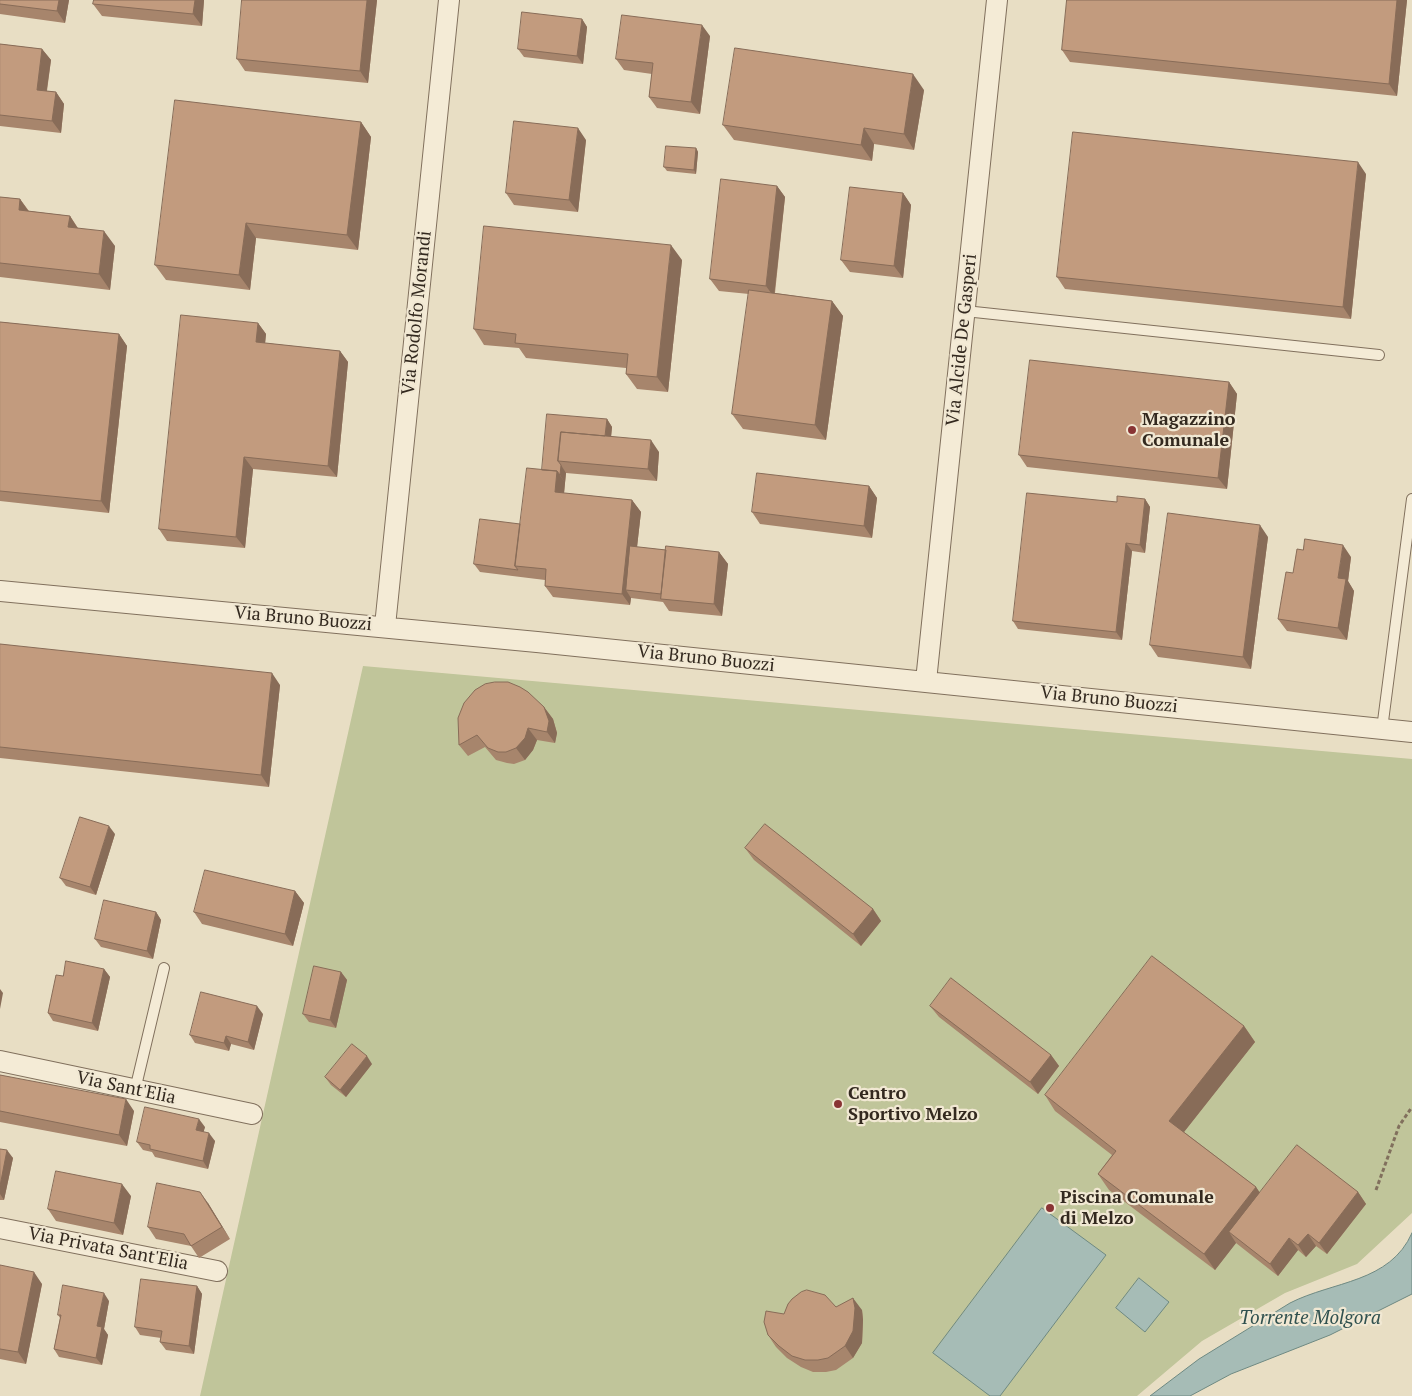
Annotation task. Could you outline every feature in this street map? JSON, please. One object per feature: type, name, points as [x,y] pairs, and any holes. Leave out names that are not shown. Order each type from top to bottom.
[{"type":"street","name":"Via Rodolfo Morandi","points":[[385,626],[449,0]]},
{"type":"street","name":"Via Alcide De Gasperi","points":[[926,681],[997,0]]},
{"type":"street","name":"Via Bruno Buozzi","points":[[0,591],[385,626],[1412,732]]},
{"type":"street","name":"Via Sant'Elia","points":[[0,1061],[252,1114]]},
{"type":"street","name":"Via Privata Sant'Elia","points":[[0,1228],[217,1271]]},
{"type":"lane","points":[[965,311],[1379,355]]},
{"type":"lane","points":[[1382,729],[1412,499]]},
{"type":"lane","points":[[135,1090],[164,968]]},
{"type":"path","points":[[1376,1190],[1399,1126],[1412,1107]]},
{"type":"green space","name":"Centro Sportivo Melzo","points":[[363,666],[1412,759],[1412,1213],[1357,1264],[1285,1293],[1202,1341],[1137,1396],[200,1396]]},
{"type":"water","name":"Piscina Comunale di Melzo","points":[[1042,1208],[1106,1255],[1000,1396],[990,1396],[933,1353]]},
{"type":"water","name":"Torrente Molgora","points":[[1412,1233],[1412,1294],[1330,1335],[1231,1374],[1190,1396],[1150,1396],[1199,1359],[1290,1303],[1359,1278],[1390,1262],[1402,1249]]},
{"type":"water","name":"Piscina Comunale di Melzo","points":[[1139,1278],[1169,1302],[1145,1332],[1116,1308]]},
{"type":"building","points":[[0,0],[59,0],[57,11],[0,4]]},
{"type":"building","points":[[94,0],[195,0],[193,14],[93,4]]},
{"type":"building","points":[[242,0],[367,0],[360,71],[237,59]]},
{"type":"building","points":[[1067,0],[1397,0],[1389,84],[1062,50]]},
{"type":"building","points":[[522,12],[582,19],[577,56],[518,49]]},
{"type":"building","points":[[622,15],[702,25],[691,102],[649,97],[653,63],[616,59]]},
{"type":"building","points":[[0,44],[42,49],[37,90],[56,92],[52,121],[0,115]]},
{"type":"building","points":[[735,48],[913,74],[904,134],[864,128],[861,145],[723,125]]},
{"type":"building","points":[[175,100],[361,122],[347,235],[246,223],[239,275],[155,265]]},
{"type":"building","points":[[514,121],[578,128],[569,200],[506,193]]},
{"type":"building","points":[[1073,132],[1358,162],[1343,307],[1057,277]]},
{"type":"building","points":[[666,146],[696,148],[694,170],[664,167]]},
{"type":"building","points":[[721,179],[777,186],[766,286],[710,279]]},
{"type":"building","points":[[850,187],[903,193],[894,266],[841,260]]},
{"type":"building","points":[[0,197],[20,199],[19,210],[70,216],[68,227],[104,231],[99,274],[0,263]]},
{"type":"building","points":[[484,226],[671,245],[657,377],[626,374],[628,354],[515,343],[516,334],[474,329]]},
{"type":"building","points":[[749,290],[832,301],[815,425],[732,414]]},
{"type":"building","points":[[181,315],[258,323],[256,342],[340,351],[328,466],[244,457],[236,537],[159,529]]},
{"type":"building","points":[[0,322],[119,334],[101,501],[0,491]]},
{"type":"building","name":"Magazzino Comunale","points":[[1030,360],[1229,382],[1218,478],[1019,455]]},
{"type":"building","points":[[547,414],[607,419],[605,436],[561,432],[558,461],[561,465],[560,475],[557,471],[542,470]]},
{"type":"building","points":[[561,432],[651,440],[648,469],[558,461]]},
{"type":"building","points":[[527,468],[557,471],[555,492],[632,500],[622,594],[545,586],[546,569],[515,566]]},
{"type":"building","points":[[757,473],[869,486],[864,526],[752,512]]},
{"type":"building","points":[[1027,493],[1117,502],[1117,496],[1145,499],[1140,545],[1126,543],[1116,632],[1013,621]]},
{"type":"building","points":[[1168,513],[1260,525],[1243,657],[1150,645]]},
{"type":"building","points":[[480,519],[520,524],[515,566],[518,570],[474,564]]},
{"type":"building","points":[[1305,539],[1343,545],[1338,578],[1346,579],[1338,628],[1278,619],[1286,572],[1293,573],[1297,549],[1303,550]]},
{"type":"building","points":[[630,546],[666,550],[661,594],[626,590]]},
{"type":"building","points":[[666,546],[719,552],[714,604],[661,599]]},
{"type":"building","points":[[0,644],[272,673],[261,775],[0,747]]},
{"type":"building","points":[[508,682],[520,687],[544,707],[549,721],[547,732],[528,728],[525,738],[516,748],[506,752],[498,752],[488,748],[477,735],[459,745],[458,718],[464,703],[475,690],[485,684]]},
{"type":"building","points":[[80,817],[109,826],[90,887],[60,878]]},
{"type":"building","points":[[765,824],[873,909],[853,934],[745,848]]},
{"type":"building","points":[[205,870],[295,891],[285,934],[194,912]]},
{"type":"building","points":[[104,900],[156,912],[147,951],[95,939]]},
{"type":"building","points":[[1152,956],[1244,1026],[1169,1121],[1256,1187],[1204,1254],[1098,1174],[1116,1151],[1045,1095]]},
{"type":"building","points":[[66,961],[104,969],[92,1023],[48,1013],[56,975],[63,976]]},
{"type":"building","points":[[314,966],[341,972],[330,1020],[303,1014]]},
{"type":"building","points":[[951,978],[1051,1055],[1030,1082],[930,1006]]},
{"type":"building","points":[[201,992],[257,1006],[248,1042],[226,1036],[224,1043],[190,1035]]},
{"type":"building","points":[[352,1044],[367,1056],[340,1090],[325,1077]]},
{"type":"building","points":[[0,1075],[126,1099],[119,1135],[0,1111]]},
{"type":"building","points":[[145,1107],[199,1119],[196,1130],[209,1133],[203,1161],[150,1149],[150,1145],[137,1142]]},
{"type":"building","points":[[1297,1145],[1358,1192],[1319,1243],[1308,1234],[1298,1245],[1289,1238],[1270,1264],[1229,1232]]},
{"type":"building","points":[[0,1149],[7,1150],[0,1186]]},
{"type":"building","points":[[56,1171],[122,1184],[114,1223],[48,1209]]},
{"type":"building","points":[[157,1183],[200,1192],[222,1227],[191,1246],[184,1234],[148,1227]]},
{"type":"building","points":[[0,1265],[34,1272],[18,1352],[0,1349]]},
{"type":"building","points":[[141,1279],[197,1286],[189,1346],[160,1342],[162,1331],[135,1327]]},
{"type":"building","points":[[63,1285],[104,1293],[97,1326],[102,1327],[96,1358],[54,1349],[61,1315],[58,1315]]},
{"type":"building","points":[[807,1290],[825,1295],[836,1307],[853,1298],[855,1308],[853,1331],[845,1346],[828,1358],[805,1360],[792,1356],[768,1335],[764,1322],[766,1311],[784,1314],[792,1299]]},
{"type":"place","name":"Magazzino Comunale","points":[[1132,430]]},
{"type":"place","name":"Centro Sportivo Melzo","points":[[838,1104]]},
{"type":"place","name":"Piscina Comunale di Melzo","points":[[1050,1208]]}]
